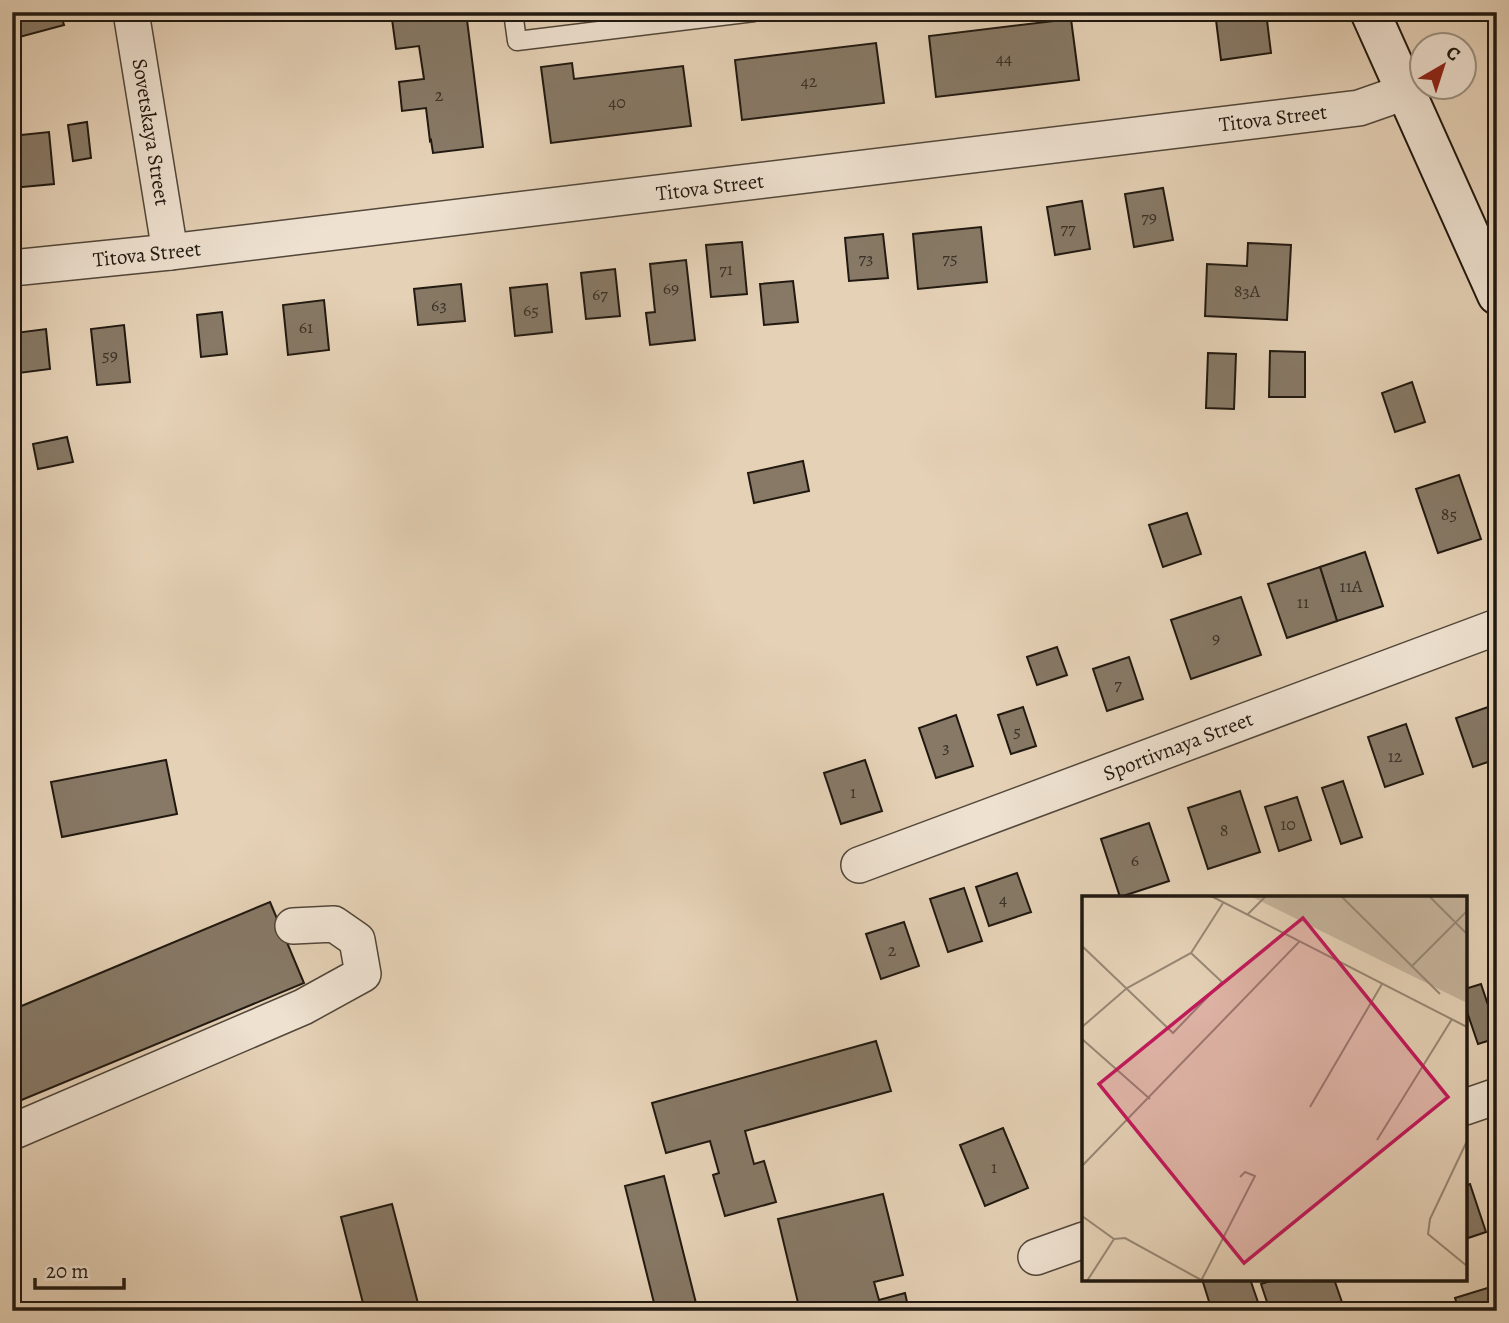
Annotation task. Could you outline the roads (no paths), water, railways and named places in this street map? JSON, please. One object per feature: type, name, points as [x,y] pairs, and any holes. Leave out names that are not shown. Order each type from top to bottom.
[{"type":"street","name":"Sovetskaya Street","points":[[131,12],[170,252]]},
{"type":"street","points":[[1370,12],[1497,295]]},
{"type":"street","name":"Titova Street","points":[[12,268],[170,252],[1359,108],[1405,92]]},
{"type":"street","name":"Sportivnaya Street","points":[[859,865],[1497,627]]},
{"type":"street","points":[[12,1132],[303,1007],[363,974],[357,940],[334,924],[293,926]]},
{"type":"street","points":[[1467,1106],[1497,1096]]},
{"type":"street","points":[[1036,1257],[1082,1241]]},
{"type":"lane","points":[[513,12],[517,41],[754,12]]}]
